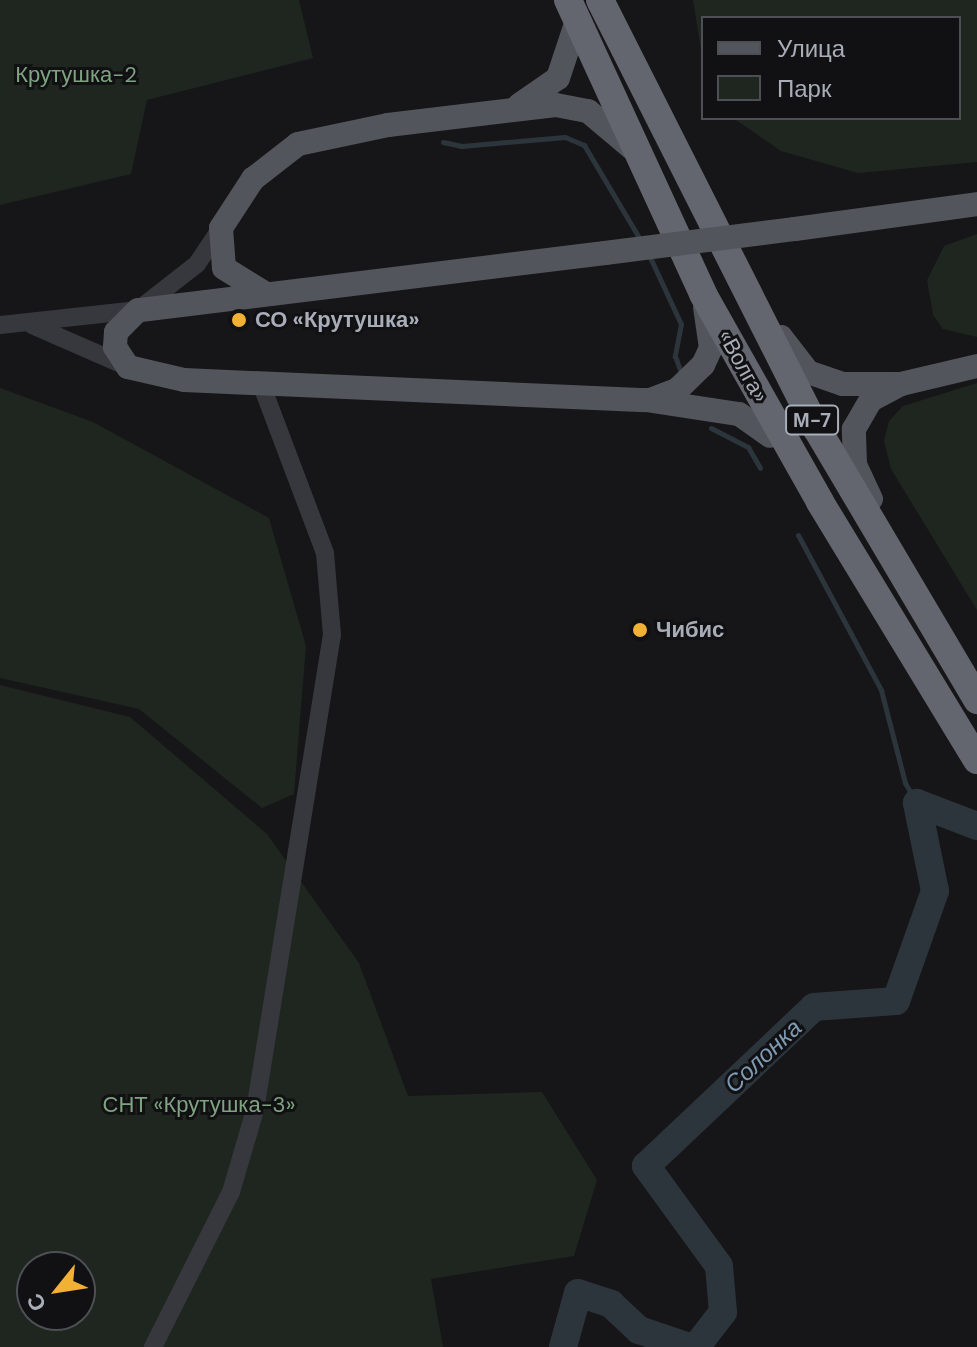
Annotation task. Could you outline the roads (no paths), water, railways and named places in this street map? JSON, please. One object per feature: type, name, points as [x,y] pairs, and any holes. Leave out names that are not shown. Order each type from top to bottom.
[{"type":"highway","name":"«Волга»","points":[[600,0],[737,279],[817,429],[977,700]]},
{"type":"highway","name":"«Волга»","points":[[572,10],[706,307],[976,758]]},
{"type":"main road","points":[[517,106],[558,78],[567,63],[572,10]]},
{"type":"main road","points":[[268,295],[224,268],[221,228],[253,179],[298,144],[517,106],[588,111],[637,154]]},
{"type":"main road","points":[[770,436],[739,414],[646,400],[262,386],[184,380],[128,367],[115,347],[116,332],[138,310],[977,204]]},
{"type":"main road","points":[[737,279],[808,372],[843,384],[901,384],[977,366]]},
{"type":"main road","points":[[646,400],[677,390],[698,374],[711,348],[706,307]]},
{"type":"main road","points":[[706,307],[770,436],[820,502]]},
{"type":"main road","points":[[895,557],[855,464],[852,438],[871,400],[901,384]]},
{"type":"street","points":[[0,325],[138,310],[197,264],[221,228]]},
{"type":"street","points":[[26,323],[128,367]]},
{"type":"street","points":[[153,1347],[231,1192],[255,1110],[332,635],[325,553],[262,386]]},
{"type":"waterway","points":[[443,142],[462,146],[565,137],[584,145],[641,241]]},
{"type":"waterway","points":[[648,253],[681,324],[675,356],[680,370]]},
{"type":"waterway","points":[[711,428],[748,447],[760,468]]},
{"type":"waterway","points":[[798,535],[881,690],[905,783],[917,803]]},
{"type":"waterway","name":"Солонка","points":[[696,1347],[723,1312],[719,1266],[646,1166],[814,1007],[896,1001],[935,891],[917,803],[977,826]]},
{"type":"waterway","name":"Солонка","points":[[563,1347],[578,1293],[611,1304],[639,1330],[689,1347]]},
{"type":"place","name":"СО «Крутушка»","points":[[239,320]]},
{"type":"place","name":"Чибис","points":[[640,630]]},
{"type":"park label","name":"Крутушка-2","points":[[76,75]]},
{"type":"park label","name":"СНТ «Крутушка-3»","points":[[199,1105]]}]
